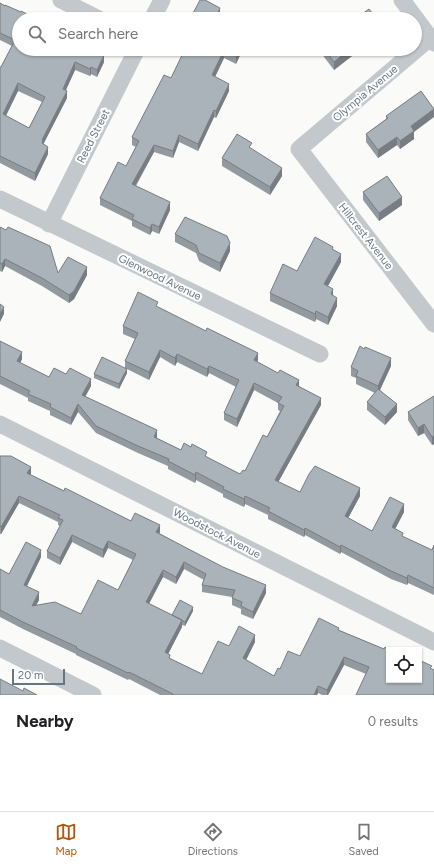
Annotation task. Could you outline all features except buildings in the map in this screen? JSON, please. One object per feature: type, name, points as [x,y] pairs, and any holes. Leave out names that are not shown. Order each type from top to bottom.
[{"type":"street","points":[[61,0],[85,12]]},
{"type":"street","points":[[156,12],[162,0]]},
{"type":"street","points":[[402,0],[411,12]]},
{"type":"street","points":[[422,27],[432,40]]},
{"type":"street","name":"Olympia Avenue","points":[[422,48],[432,40]]},
{"type":"street","name":"Reed Street","points":[[50,224],[134,56]]},
{"type":"street","name":"Olympia Avenue","points":[[299,149],[412,56]]},
{"type":"street","name":"Hillcrest Avenue","points":[[299,149],[434,324]]},
{"type":"street","name":"Glenwood Avenue","points":[[0,199],[320,354]]},
{"type":"street","name":"Woodstock Avenue","points":[[0,424],[434,642]]},
{"type":"street","points":[[0,648],[93,695]]}]
